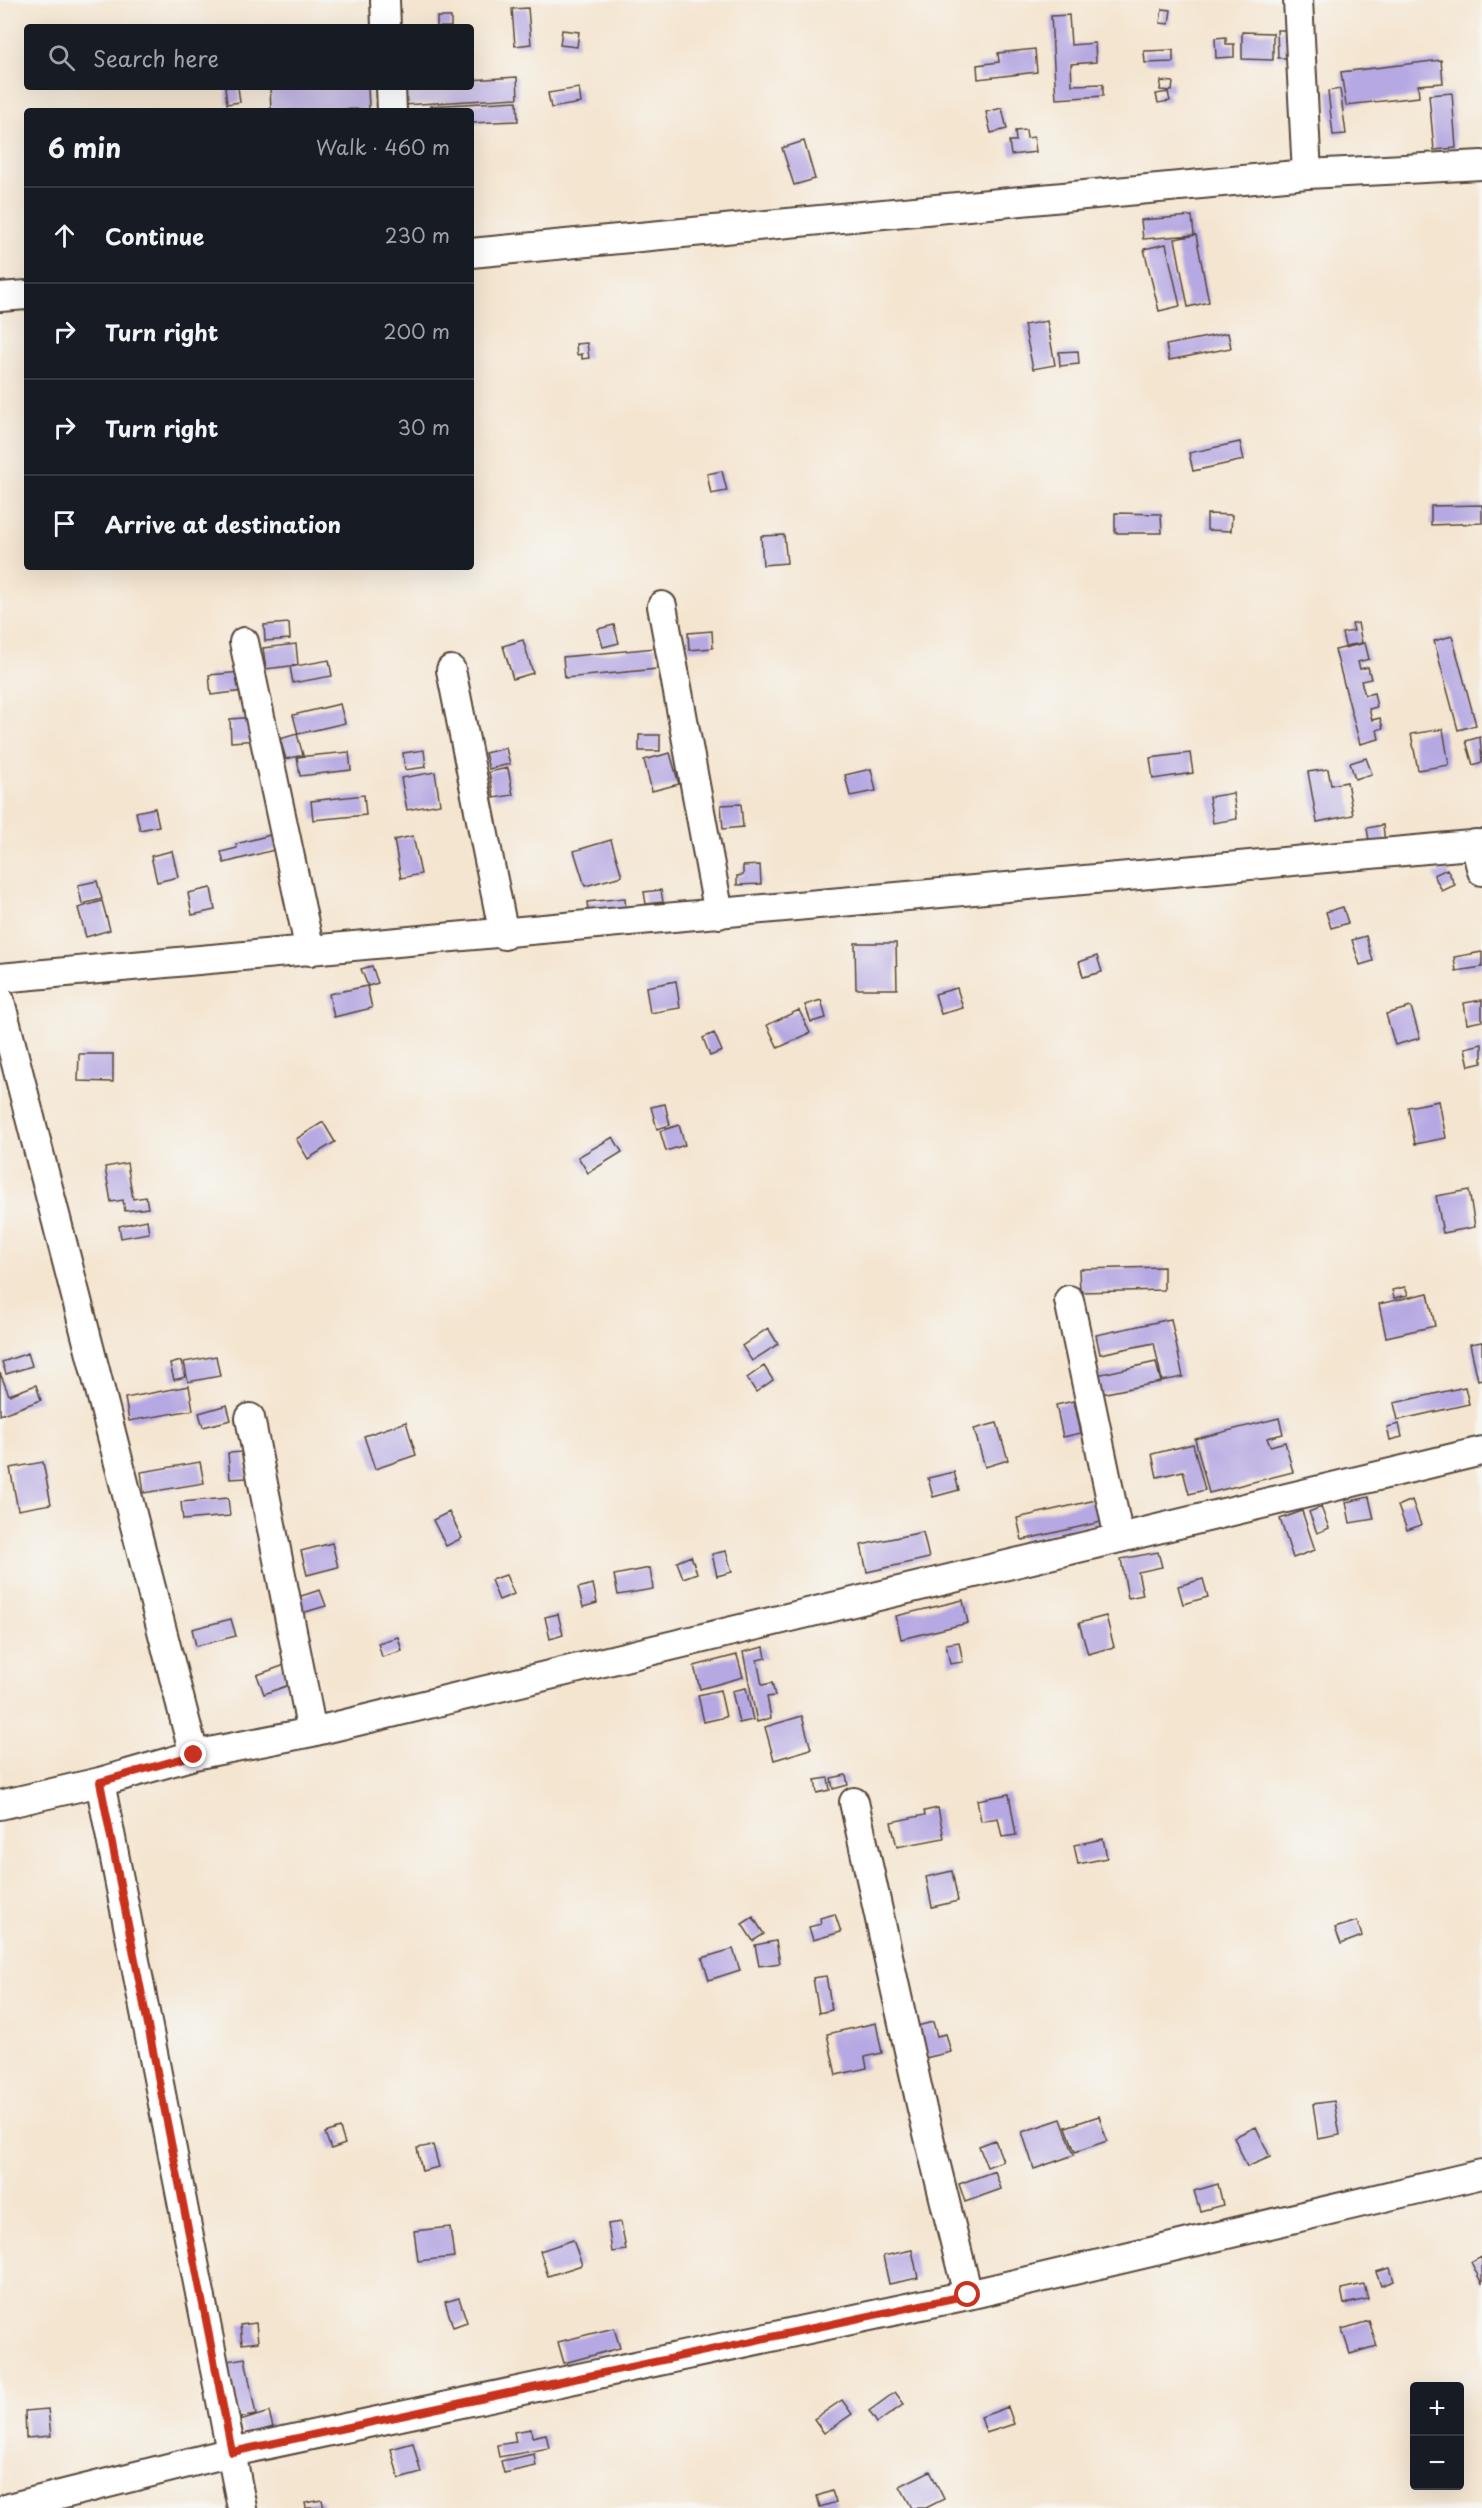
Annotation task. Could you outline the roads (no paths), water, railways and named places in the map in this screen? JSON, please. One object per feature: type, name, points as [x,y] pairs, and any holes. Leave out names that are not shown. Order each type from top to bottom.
[{"type":"street","points":[[385,0],[387,24]]},
{"type":"street","points":[[1298,0],[1307,174]]},
{"type":"street","points":[[391,90],[392,108]]},
{"type":"street","points":[[474,253],[1307,174],[1482,165]]},
{"type":"street","points":[[0,297],[24,295]]},
{"type":"street","points":[[662,606],[719,914]]},
{"type":"street","points":[[244,642],[310,951]]},
{"type":"street","points":[[451,670],[504,934]]},
{"type":"street","points":[[0,978],[719,914],[1480,853]]},
{"type":"street","points":[[0,1000],[194,1755]]},
{"type":"street","points":[[1069,1300],[1119,1538]]},
{"type":"street","points":[[250,1419],[312,1732]]},
{"type":"street","points":[[0,1805],[100,1782],[194,1755],[312,1732],[1482,1451]]},
{"type":"street","points":[[100,1782],[242,2508]]},
{"type":"street","points":[[854,1802],[922,2109],[968,2295]]},
{"type":"street","points":[[8,2508],[232,2452],[968,2295],[1482,2174]]}]
